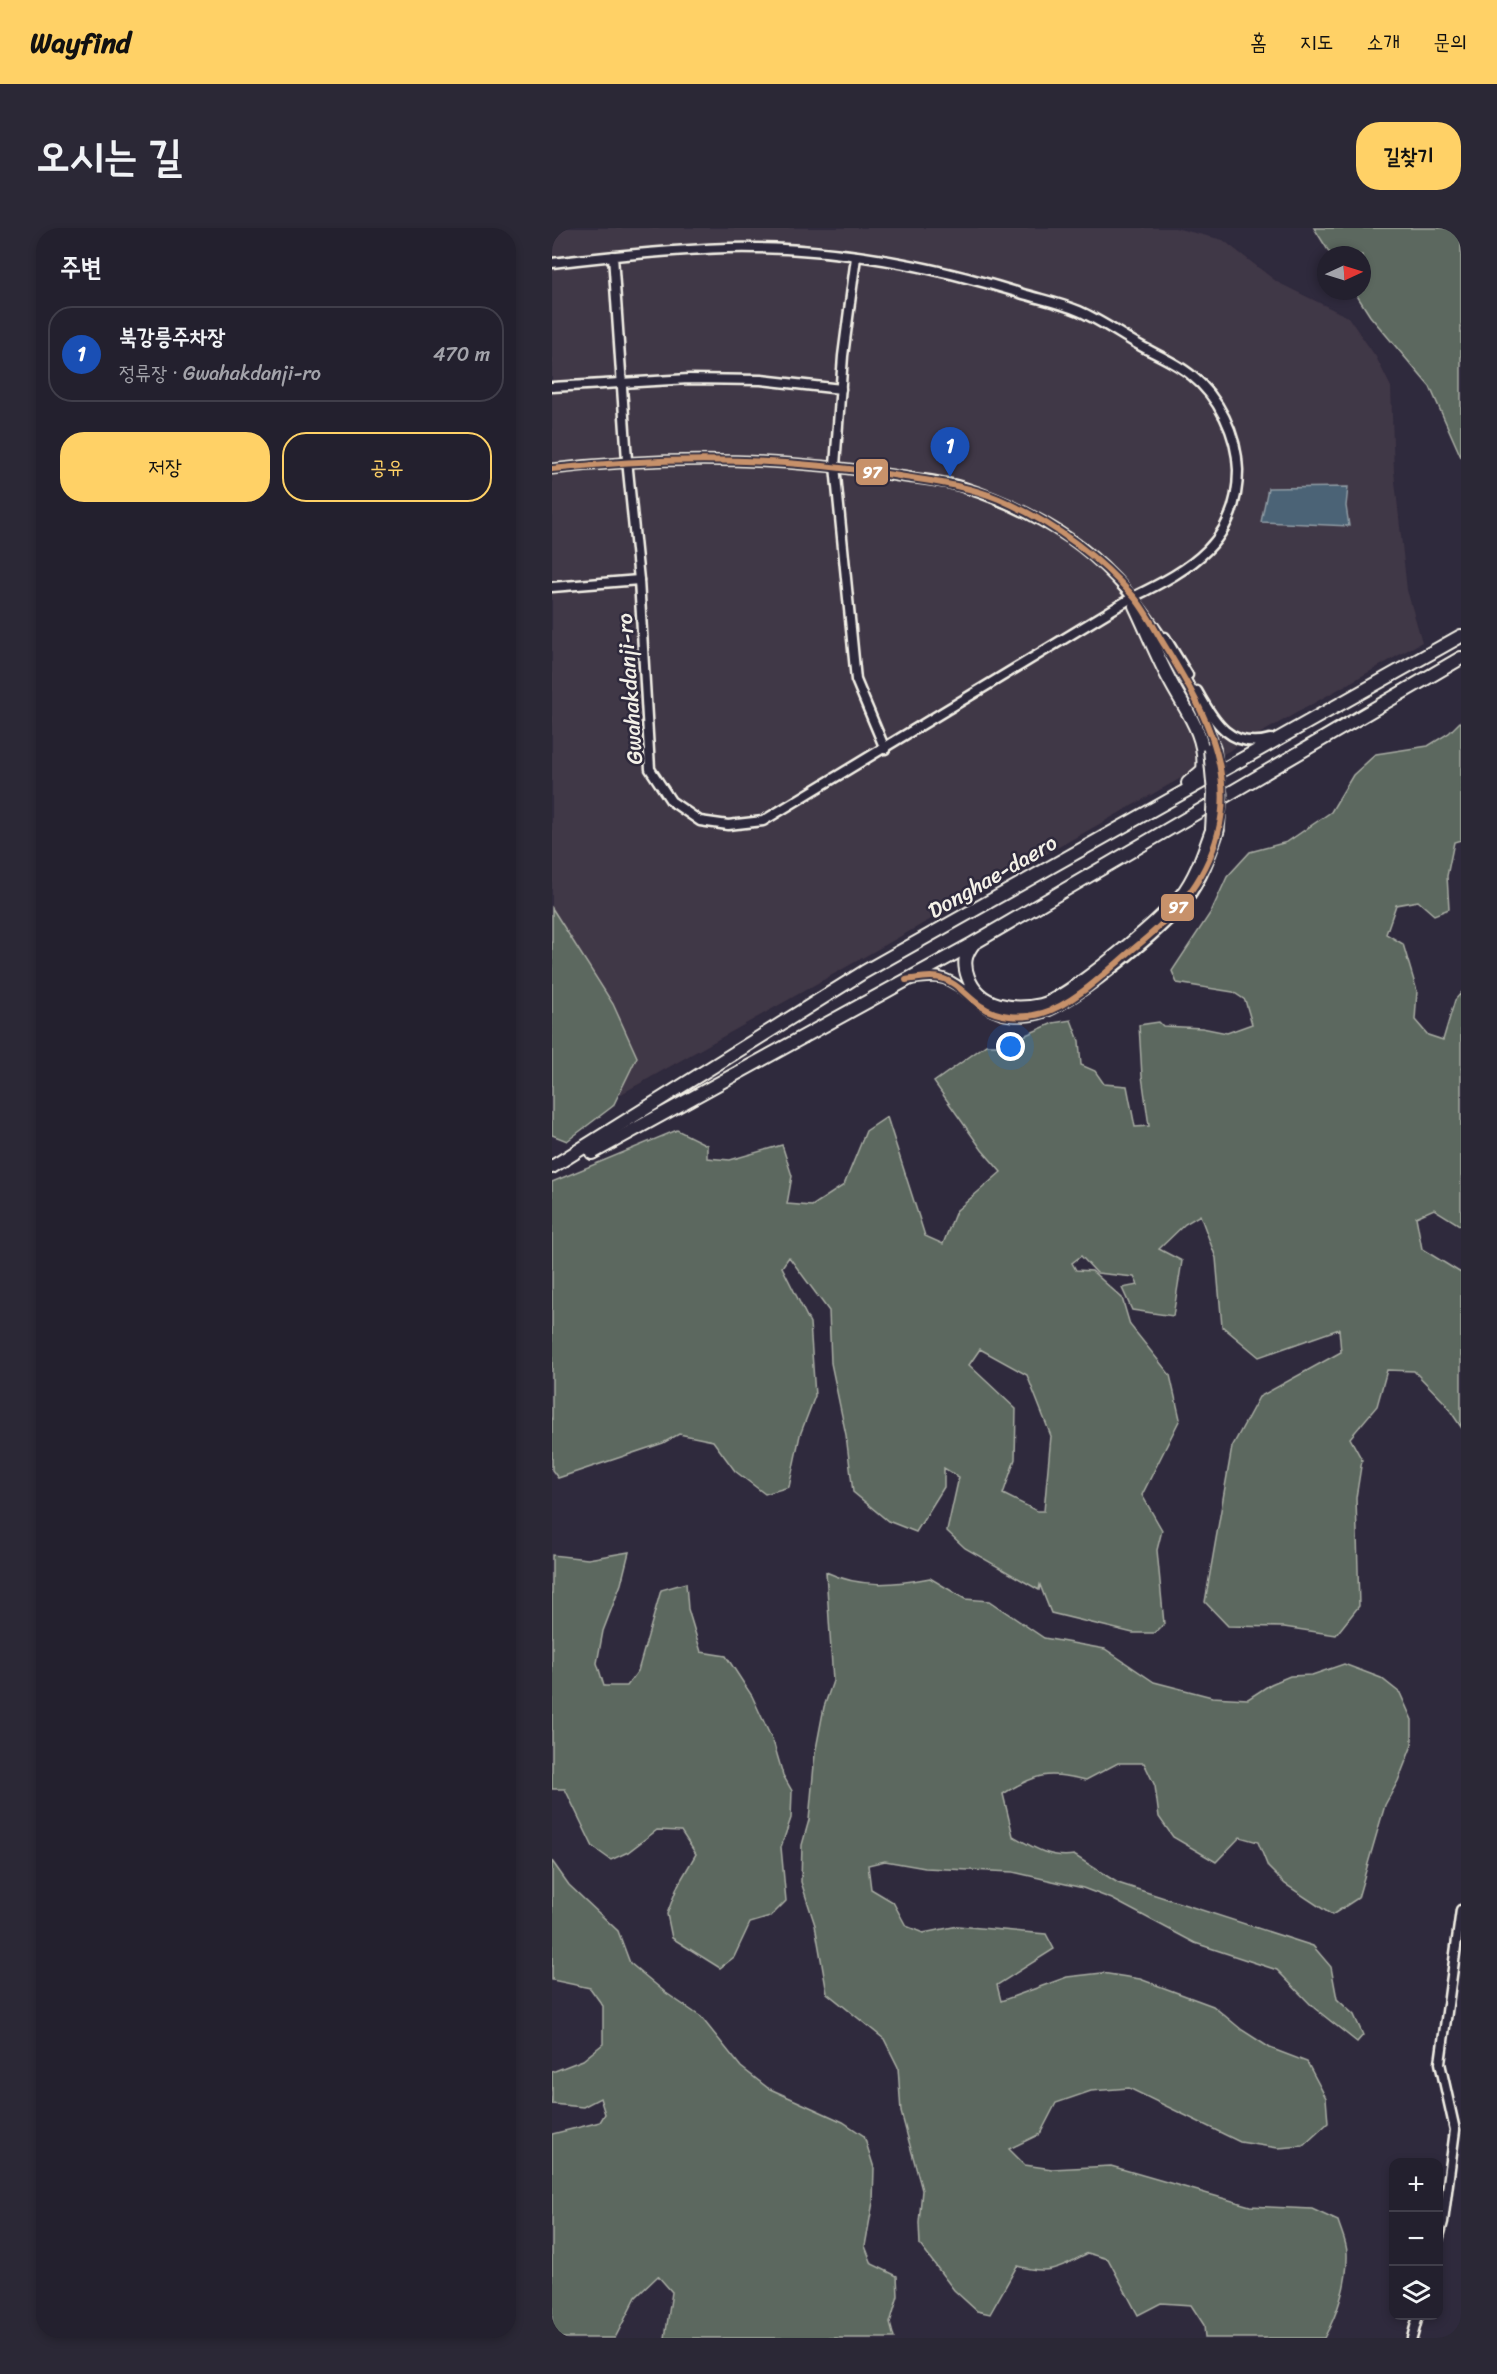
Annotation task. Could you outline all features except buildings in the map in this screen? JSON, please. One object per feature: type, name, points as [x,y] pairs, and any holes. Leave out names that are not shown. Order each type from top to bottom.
[{"type":"highway","points":[[974,943],[966,954],[964,966],[971,986],[984,999],[1017,1008],[1044,1005],[1074,988],[1150,926],[1182,896],[1196,870],[1215,830],[1213,748],[1136,602]]},
{"type":"highway","points":[[1106,835],[1194,780],[1203,770],[1204,756],[1198,729],[1169,680],[1136,602]]},
{"type":"highway","name":"Donghae-daero","points":[[552,1167],[864,972],[984,907],[1106,835],[1461,636]]},
{"type":"highway","points":[[552,1175],[974,943],[1461,658]]},
{"type":"street","name":"Gwahakdanji-ro","points":[[552,263],[613,256],[729,248],[831,254],[965,276],[1079,311],[1191,375],[1218,405],[1232,434],[1238,464],[1238,492],[1228,521],[1211,548],[1178,575],[1136,602],[763,821],[728,825],[700,822],[671,801],[650,769],[639,580],[627,460],[613,256]]},
{"type":"street","points":[[856,258],[835,466],[856,680],[885,749]]},
{"type":"street","points":[[552,387],[761,380],[841,389]]},
{"type":"street","points":[[552,469],[627,460],[802,462],[960,486],[1000,500],[1069,538],[1096,560],[1136,602],[1175,651],[1218,724],[1236,740],[1255,744],[1274,738],[1330,711]]},
{"type":"street","name":"Gwahakdanji-ro","points":[[552,587],[639,580]]},
{"type":"street","points":[[906,980],[935,977],[945,979],[981,1006],[996,1013],[1014,1017],[1045,1013],[1084,990],[1175,913],[1196,886],[1210,858],[1215,830]]},
{"type":"street","points":[[1443,2222],[1455,2130],[1440,2063],[1461,1910]]},
{"type":"street","points":[[1412,2338],[1417,2320]]},
{"type":"shaded area","points":[[552,228],[1175,228],[1223,240],[1277,282],[1348,317],[1376,357],[1391,387],[1394,472],[1407,590],[1422,642],[552,1133]]},
{"type":"green space","points":[[1314,228],[1461,228],[1461,457],[1430,387],[1370,316],[1360,300],[1371,300],[1371,246],[1325,246]]},
{"type":"green space","points":[[1461,721],[1461,840],[1454,842],[1447,876],[1449,909],[1434,915],[1418,901],[1396,905],[1386,934],[1403,944],[1417,991],[1415,1020],[1428,1035],[1443,1040],[1455,1000],[1461,993],[1461,1226],[1434,1209],[1416,1217],[1422,1249],[1461,1273],[1461,1427],[1445,1403],[1414,1371],[1387,1370],[1377,1406],[1350,1438],[1362,1460],[1356,1498],[1359,1606],[1336,1635],[1284,1627],[1228,1626],[1205,1602],[1232,1447],[1259,1397],[1341,1352],[1339,1329],[1259,1357],[1222,1326],[1216,1258],[1200,1215],[1185,1224],[1159,1249],[1182,1261],[1173,1316],[1132,1310],[1122,1288],[1138,1285],[1134,1277],[1097,1273],[1081,1256],[1072,1263],[1076,1270],[1092,1271],[1122,1298],[1130,1325],[1170,1375],[1180,1419],[1142,1495],[1162,1530],[1157,1550],[1164,1624],[1155,1633],[1133,1633],[1051,1613],[1040,1585],[1039,1590],[965,1548],[947,1531],[959,1477],[944,1468],[944,1487],[916,1532],[888,1521],[853,1492],[846,1435],[831,1363],[829,1311],[789,1257],[782,1267],[810,1323],[815,1396],[800,1435],[789,1487],[765,1494],[735,1471],[713,1441],[679,1434],[663,1443],[558,1478],[552,1470],[552,1182],[677,1130],[707,1145],[707,1158],[730,1160],[782,1145],[792,1176],[787,1204],[812,1206],[844,1185],[866,1131],[887,1117],[925,1236],[943,1244],[956,1211],[1001,1172],[982,1150],[934,1082],[986,1045],[1003,1045],[1053,1023],[1071,1020],[1079,1041],[1081,1065],[1095,1071],[1104,1084],[1127,1086],[1135,1127],[1149,1126],[1142,1076],[1139,1025],[1159,1022],[1163,1026],[1202,1028],[1227,1033],[1252,1024],[1245,1000],[1233,992],[1177,983],[1172,971],[1211,912],[1227,877],[1250,852],[1287,842],[1331,812],[1353,775],[1376,754],[1428,746],[1449,733]],"holes":[[[980,1349],[1027,1375],[1051,1436],[1044,1511],[1037,1511],[1003,1494],[1015,1459],[1016,1409],[969,1365]]]},
{"type":"green space","points":[[552,908],[613,1004],[637,1057],[613,1106],[567,1141],[552,1135]]},
{"type":"green space","points":[[629,1552],[621,1584],[603,1631],[597,1663],[604,1686],[627,1686],[638,1671],[661,1590],[686,1583],[688,1609],[701,1652],[726,1656],[752,1696],[774,1744],[783,1775],[792,1791],[791,1818],[781,1847],[786,1901],[770,1917],[750,1923],[734,1957],[720,1968],[672,1938],[667,1914],[678,1885],[696,1854],[681,1831],[657,1830],[628,1852],[611,1860],[593,1847],[565,1789],[552,1789],[552,1555],[588,1559]]},
{"type":"green space","points":[[826,1572],[852,1581],[877,1584],[930,1578],[965,1599],[989,1601],[1044,1638],[1105,1649],[1154,1682],[1212,1697],[1248,1699],[1271,1684],[1290,1676],[1312,1675],[1344,1664],[1381,1678],[1400,1693],[1412,1720],[1412,1745],[1398,1781],[1385,1805],[1358,1898],[1332,1915],[1285,1884],[1268,1867],[1258,1842],[1240,1837],[1216,1862],[1173,1837],[1159,1817],[1155,1786],[1144,1763],[1118,1763],[1086,1780],[1062,1775],[1043,1776],[1025,1782],[1003,1794],[1013,1836],[1035,1848],[1050,1854],[1074,1855],[1118,1883],[1313,1946],[1331,1967],[1337,1999],[1354,2015],[1363,2035],[1357,2042],[1313,2007],[1277,1970],[1195,1943],[1112,1899],[1083,1888],[1013,1872],[925,1868],[885,1861],[868,1865],[871,1889],[893,1902],[906,1926],[923,1933],[958,1926],[1046,1934],[1054,1949],[997,1985],[1001,2001],[1067,1977],[1102,1973],[1140,1979],[1213,2006],[1242,2030],[1270,2048],[1307,2062],[1326,2098],[1328,2123],[1303,2146],[1278,2148],[1240,2142],[1129,2088],[1091,2091],[1056,2103],[1040,2134],[1009,2149],[1025,2165],[1052,2169],[1111,2166],[1250,2206],[1312,2209],[1338,2221],[1347,2249],[1346,2275],[1338,2308],[1324,2338],[1205,2338],[1204,2325],[1191,2305],[1161,2303],[1138,2315],[1108,2259],[1088,2253],[1069,2263],[1046,2270],[1017,2266],[990,2314],[977,2311],[954,2290],[920,2245],[922,2190],[901,2112],[898,2067],[884,2039],[827,1993],[815,1925],[801,1882],[802,1845],[809,1820],[815,1754],[824,1707],[833,1681]]},
{"type":"green space","points":[[552,1861],[569,1885],[618,1931],[630,1963],[666,1993],[701,2017],[741,2067],[768,2088],[843,2122],[864,2136],[874,2168],[873,2202],[865,2246],[872,2264],[897,2276],[898,2296],[890,2323],[894,2338],[665,2338],[672,2292],[658,2276],[636,2297],[615,2338],[552,2338],[552,2134],[600,2122],[605,2114],[600,2098],[583,2107],[552,2104],[552,2072],[583,2060],[603,2044],[603,2006],[590,1988],[552,1980]]},
{"type":"water","points":[[1348,487],[1346,506],[1349,526],[1261,522],[1268,488]]},
{"type":"transit line","name":"97","points":[[552,469],[637,462],[722,460],[851,469],[960,487],[999,499],[1072,540],[1120,582],[1142,608],[1190,689],[1211,735],[1218,759],[1222,783],[1222,808],[1218,833],[1205,868],[1196,884],[1160,925],[1101,976],[1067,1002],[1043,1013],[1019,1017],[1003,1015],[976,1003],[954,984],[944,979],[930,977],[906,980]]},
{"type":"place","name":"북강릉주차장","points":[[950,477]]}]
